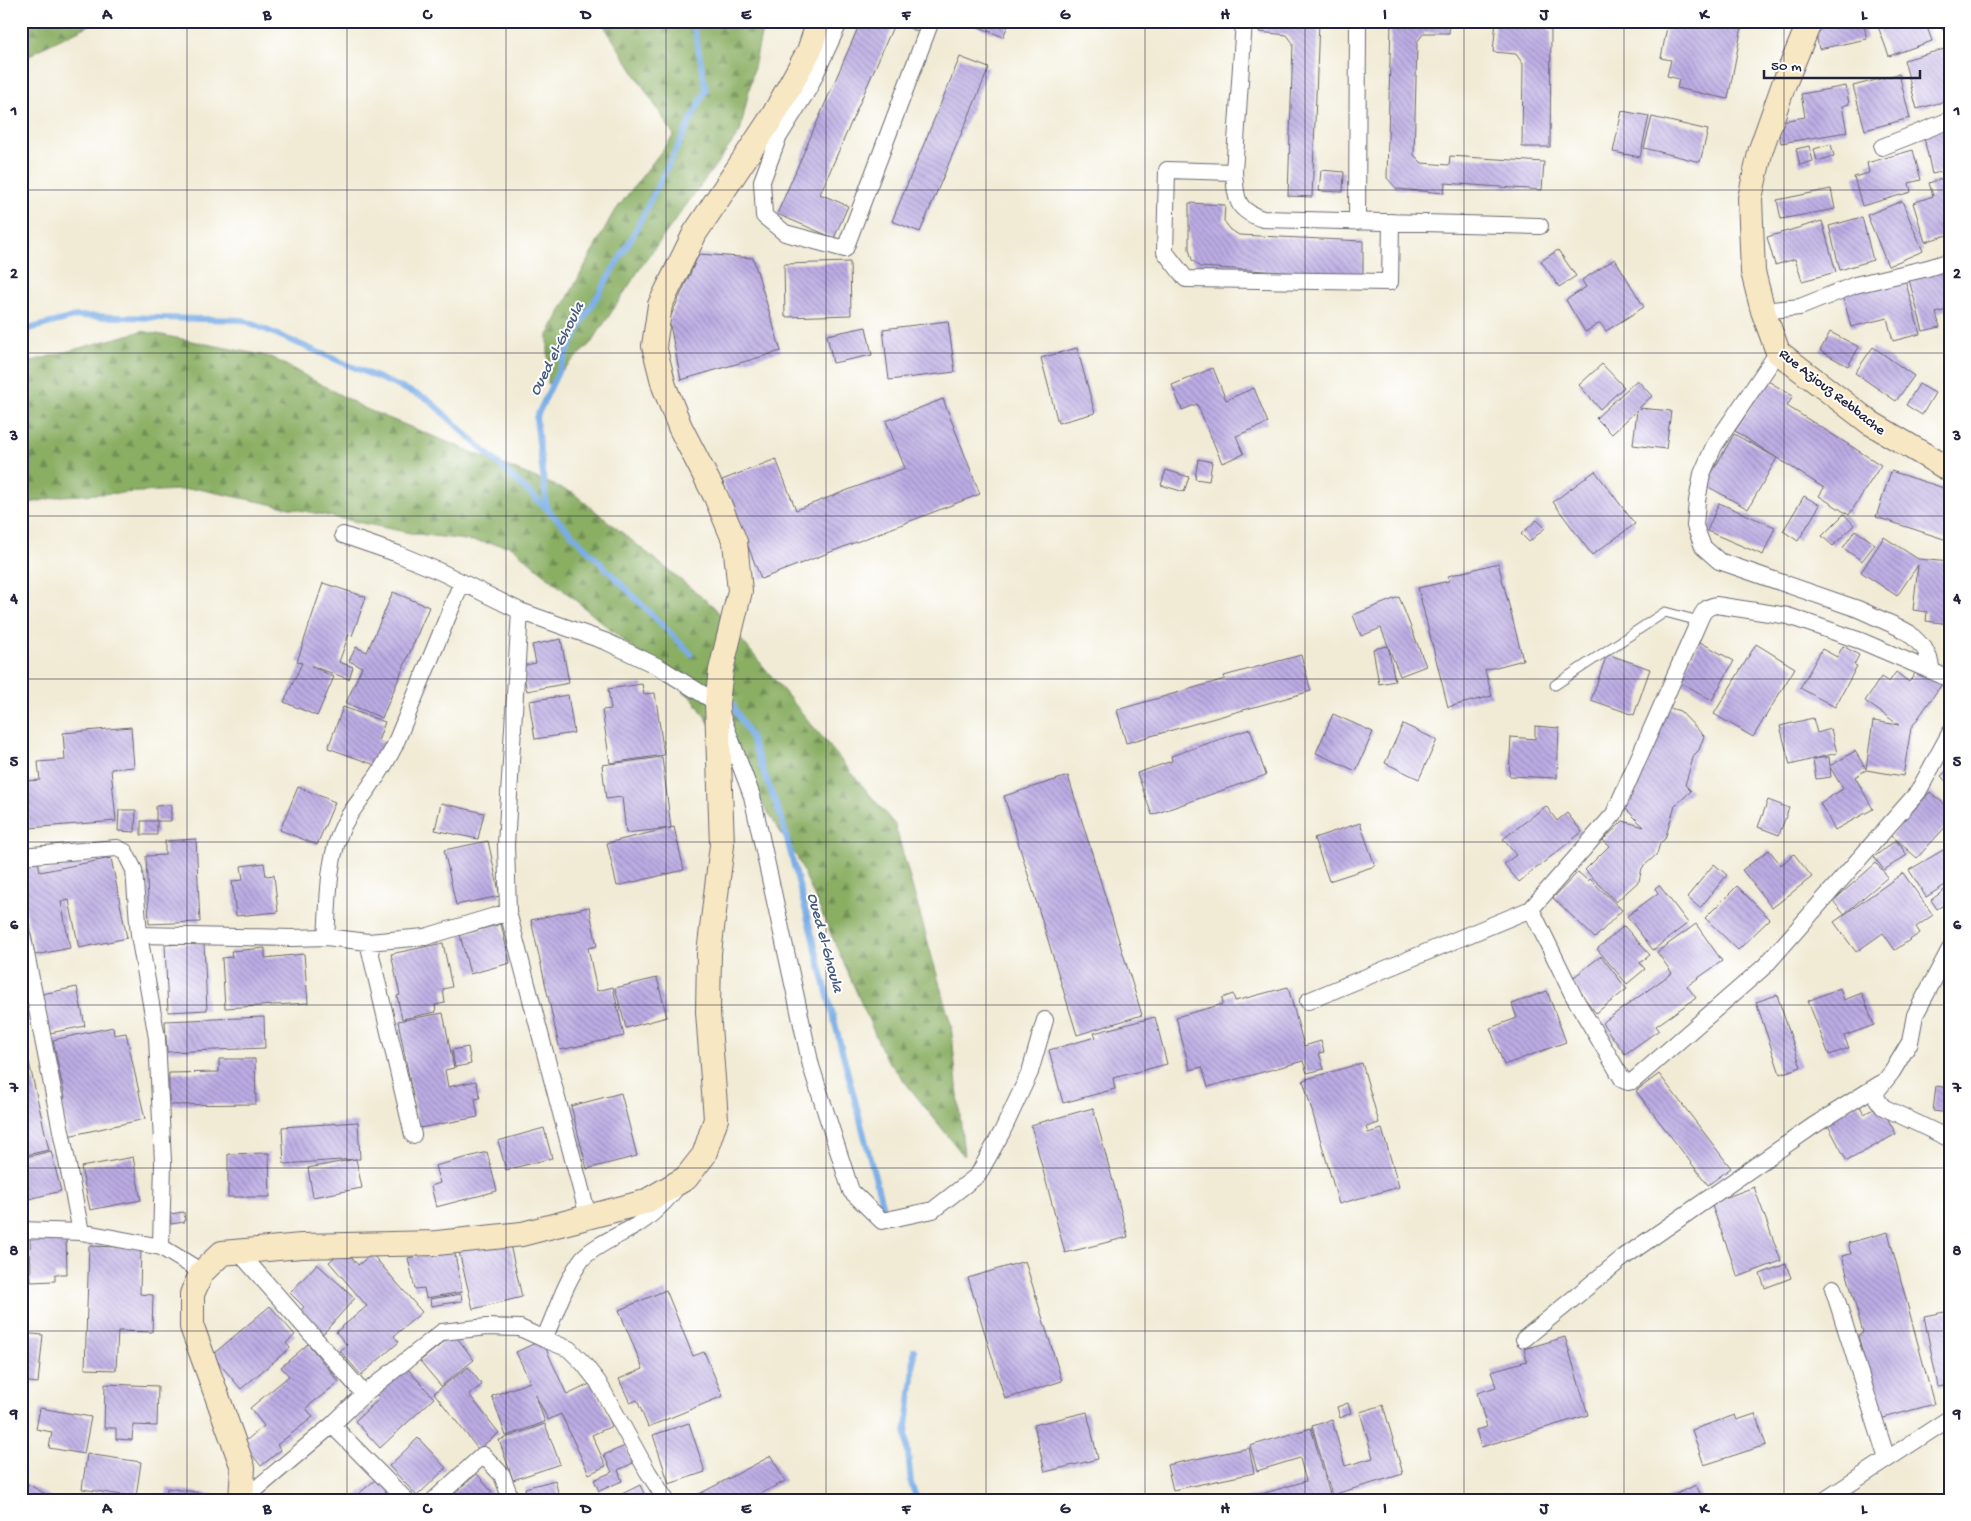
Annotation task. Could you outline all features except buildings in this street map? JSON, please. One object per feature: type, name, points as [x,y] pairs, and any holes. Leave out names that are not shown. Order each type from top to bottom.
[{"type":"main road","points":[[242,1500],[243,1468],[192,1327],[192,1294],[202,1272],[222,1253],[300,1246],[437,1243],[522,1234],[645,1202],[686,1178],[704,1155],[716,1119],[708,1012],[709,953],[722,845],[717,704],[720,670],[740,590],[735,542],[716,497],[680,427],[664,386],[654,346],[660,305],[696,233],[777,108],[809,51],[819,21]]},
{"type":"main road","name":"Rue Aziouz Rebbache","points":[[1810,21],[1784,84],[1764,140],[1750,198],[1754,272],[1762,311],[1778,352],[1869,422],[1946,462]]},
{"type":"street","points":[[840,21],[809,88],[778,138],[762,181],[764,216],[785,233],[845,249],[931,21]]},
{"type":"street","points":[[1244,21],[1234,172],[1236,196],[1244,210],[1264,219],[1540,226]]},
{"type":"street","points":[[1357,222],[1358,21]]},
{"type":"street","points":[[1948,21],[1950,25]]},
{"type":"street","points":[[1882,147],[1950,120]]},
{"type":"street","points":[[1234,172],[1168,170],[1165,252],[1186,279],[1390,282],[1391,222]]},
{"type":"street","points":[[1762,311],[1800,308],[1855,285],[1950,261]]},
{"type":"street","points":[[1778,352],[1714,446],[1702,474],[1695,516],[1698,537],[1703,546],[1719,561],[1858,608],[1909,633],[1924,648],[1932,671]]},
{"type":"street","points":[[343,535],[398,554],[462,582],[520,611],[608,642],[659,667],[717,704],[752,796],[812,1066],[850,1191],[882,1221],[933,1210],[978,1175],[1002,1132],[1030,1072],[1045,1020]]},
{"type":"street","points":[[326,937],[334,852],[343,826],[351,811],[380,772],[394,747],[462,582]]},
{"type":"street","points":[[1308,1001],[1531,909],[1614,814],[1704,610],[1709,606],[1716,605],[1788,616],[1861,641],[1950,679]]},
{"type":"street","points":[[520,611],[506,845],[508,912],[588,1216]]},
{"type":"street","points":[[1531,909],[1573,995],[1623,1080],[1633,1081],[1765,966],[1918,792],[1950,732]]},
{"type":"street","points":[[21,856],[117,848],[125,852],[134,870],[139,935],[157,1038],[163,1162],[161,1247]]},
{"type":"street","points":[[139,935],[326,937],[368,942],[425,937],[508,912]]},
{"type":"street","points":[[21,928],[80,1232]]},
{"type":"street","points":[[368,942],[413,1135]]},
{"type":"street","points":[[1524,1339],[1624,1257],[1813,1126],[1880,1084],[1892,1072],[1910,1042],[1915,1015],[1950,949]]},
{"type":"street","points":[[1880,1084],[1876,1092],[1877,1099],[1883,1107],[1950,1139]]},
{"type":"street","points":[[544,1339],[569,1283],[583,1258],[604,1243],[638,1224],[660,1207],[686,1178]]},
{"type":"street","points":[[21,1230],[80,1232],[161,1247],[202,1272]]},
{"type":"street","points":[[238,1251],[364,1394]]},
{"type":"street","points":[[1833,1288],[1887,1459]]},
{"type":"street","points":[[242,1500],[332,1425],[364,1394],[442,1332],[487,1327],[520,1328],[570,1349],[598,1382],[648,1472],[666,1500]]},
{"type":"street","points":[[1825,1500],[1950,1418]]},
{"type":"street","points":[[332,1425],[406,1500]]},
{"type":"street","points":[[434,1500],[484,1455],[502,1475],[511,1500]]},
{"type":"lane","points":[[1555,684],[1665,612],[1699,621]]},
{"type":"green space","points":[[21,21],[98,21],[40,49],[21,62]]},
{"type":"green space","points":[[601,21],[764,21],[740,132],[643,264],[592,342],[548,384],[548,335],[612,215],[674,135]]},
{"type":"green space","points":[[142,331],[271,357],[366,409],[573,493],[714,607],[895,825],[951,1025],[964,1156],[885,1057],[797,857],[694,700],[511,546],[410,533],[198,489],[62,496],[21,505],[21,364]]},
{"type":"waterway","name":"Oued el-Ghoula","points":[[691,654],[547,509],[536,418],[582,322],[632,237],[706,90],[693,21]]},
{"type":"waterway","points":[[21,331],[77,316],[243,320],[428,399],[547,509]]},
{"type":"waterway","name":"Oued el-Ghoula","points":[[726,693],[750,736],[782,820],[883,1208]]},
{"type":"waterway","name":"Oued el-Ghoula","points":[[914,1350],[913,1377],[906,1434],[911,1483],[917,1500]]}]
